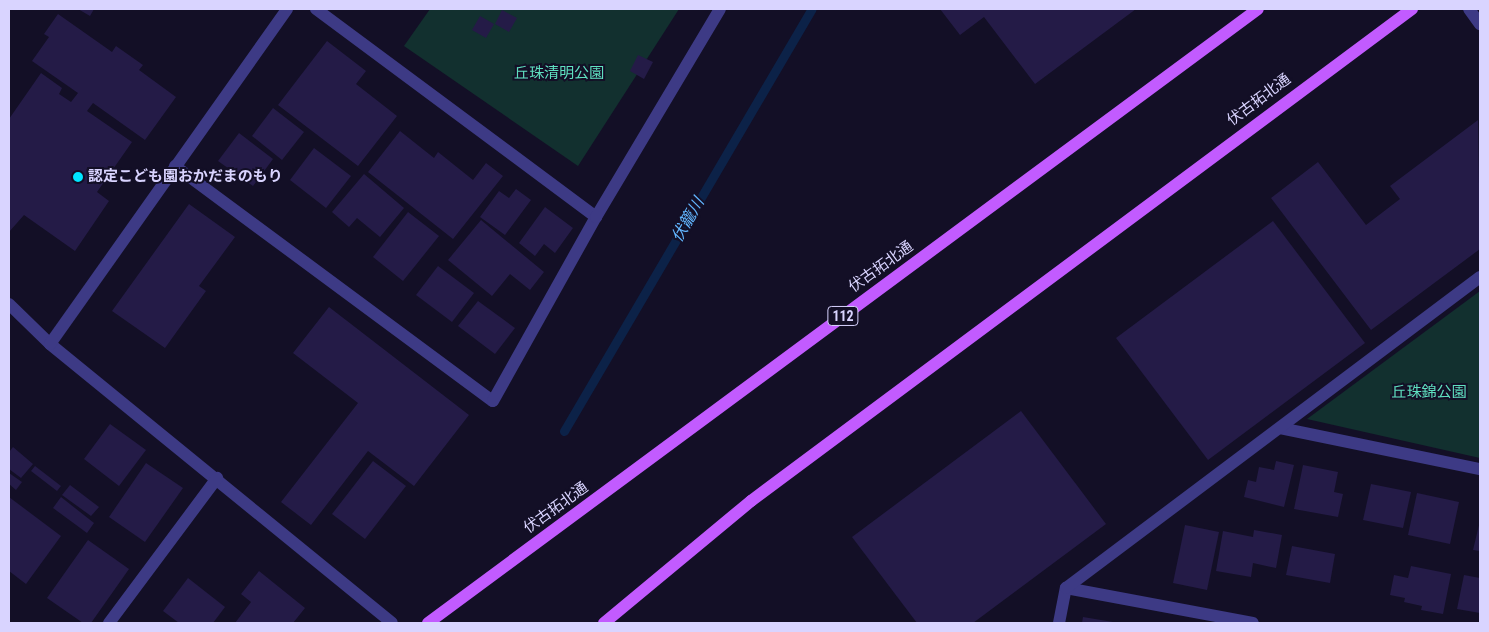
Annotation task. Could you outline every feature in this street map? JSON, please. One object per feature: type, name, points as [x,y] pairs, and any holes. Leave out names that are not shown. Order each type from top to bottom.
[{"type":"main road","name":"伏古拓北通","points":[[428,623],[1258,9]]},
{"type":"main road","name":"伏古拓北通","points":[[604,623],[751,501],[1412,9]]},
{"type":"street","points":[[50,344],[287,9]]},
{"type":"street","points":[[316,9],[596,217]]},
{"type":"street","points":[[175,166],[493,401],[596,217],[720,9]]},
{"type":"street","points":[[1469,9],[1480,24]]},
{"type":"street","points":[[1059,623],[1066,588],[1480,277]]},
{"type":"street","points":[[9,304],[50,344],[217,478],[392,623]]},
{"type":"street","points":[[1280,428],[1480,469]]},
{"type":"street","points":[[109,623],[217,478]]},
{"type":"street","points":[[1066,588],[1253,623]]},
{"type":"green space","name":"丘珠清明公園","points":[[430,9],[679,9],[578,166],[404,46]]},
{"type":"green space","name":"丘珠錦公園","points":[[1480,291],[1480,458],[1307,419]]},
{"type":"building","points":[[78,9],[94,9],[90,16]]},
{"type":"building","points":[[940,9],[1136,9],[1035,84],[984,17],[960,35]]},
{"type":"building","points":[[502,10],[517,18],[509,32],[495,24]]},
{"type":"building","points":[[58,14],[112,52],[116,46],[143,65],[139,70],[176,97],[145,140],[93,103],[87,111],[132,142],[97,192],[109,201],[75,251],[24,215],[9,232],[9,119],[41,73],[62,88],[59,94],[71,102],[78,93],[32,61],[49,37],[44,34]]},
{"type":"building","points":[[480,16],[494,24],[486,38],[472,30]]},
{"type":"building","points":[[327,41],[366,71],[356,84],[397,116],[358,166],[278,105]]},
{"type":"building","points":[[638,55],[653,62],[644,79],[630,71]]},
{"type":"building","points":[[273,108],[304,132],[282,160],[252,136]]},
{"type":"building","points":[[1478,120],[1480,249],[1371,330],[1271,198],[1318,162],[1366,225],[1400,199],[1390,186]]},
{"type":"building","points":[[400,131],[434,158],[438,152],[473,180],[486,163],[503,176],[453,239],[368,172]]},
{"type":"building","points":[[239,133],[273,159],[253,186],[218,161]]},
{"type":"building","points":[[314,148],[351,176],[326,208],[290,180]]},
{"type":"building","points":[[364,174],[404,208],[380,237],[357,218],[349,227],[332,212]]},
{"type":"building","points":[[516,189],[531,200],[505,235],[480,217],[499,191],[509,198]]},
{"type":"building","points":[[189,204],[235,237],[199,286],[206,291],[165,348],[112,311]]},
{"type":"building","points":[[545,207],[573,228],[555,253],[544,244],[535,256],[519,243]]},
{"type":"building","points":[[408,212],[439,236],[403,281],[373,257]]},
{"type":"building","points":[[481,220],[544,272],[530,290],[510,274],[492,296],[448,260]]},
{"type":"building","points":[[1273,221],[1365,343],[1208,460],[1116,338]]},
{"type":"building","points":[[438,266],[474,293],[452,322],[416,295]]},
{"type":"building","points":[[478,301],[515,328],[495,354],[458,326]]},
{"type":"building","points":[[329,307],[469,415],[414,486],[368,451],[311,525],[281,502],[358,403],[293,353]]},
{"type":"building","points":[[1021,411],[1106,524],[973,623],[917,623],[852,537]]},
{"type":"building","points":[[110,424],[146,450],[119,486],[84,459]]},
{"type":"building","points":[[13,447],[33,464],[21,478],[9,469],[9,452]]},
{"type":"building","points":[[373,461],[406,486],[365,539],[332,514]]},
{"type":"building","points":[[1276,461],[1294,465],[1284,507],[1244,497],[1248,480],[1256,482],[1259,467],[1274,470]]},
{"type":"building","points":[[146,463],[183,488],[145,542],[109,517]]},
{"type":"building","points":[[1303,465],[1338,472],[1334,492],[1343,494],[1338,517],[1294,509]]},
{"type":"building","points":[[35,466],[61,486],[57,491],[31,471]]},
{"type":"building","points":[[9,473],[22,482],[16,490],[9,484]]},
{"type":"building","points":[[1371,484],[1411,492],[1403,528],[1363,520]]},
{"type":"building","points":[[70,485],[99,507],[91,516],[62,495]]},
{"type":"building","points":[[1417,493],[1459,502],[1450,544],[1408,535]]},
{"type":"building","points":[[9,497],[61,536],[26,584],[9,571]]},
{"type":"building","points":[[61,497],[94,523],[87,533],[53,508]]},
{"type":"building","points":[[1480,521],[1480,551],[1473,550]]},
{"type":"building","points":[[1185,525],[1219,532],[1207,590],[1173,583]]},
{"type":"building","points":[[1254,530],[1282,535],[1276,568],[1253,563],[1251,577],[1216,571],[1223,531],[1253,537]]},
{"type":"building","points":[[88,540],[129,569],[91,623],[83,623],[47,598]]},
{"type":"building","points":[[1292,546],[1335,554],[1330,583],[1286,575]]},
{"type":"building","points":[[1411,566],[1451,574],[1443,614],[1421,610],[1422,606],[1404,602],[1405,598],[1390,595],[1394,575],[1408,578]]},
{"type":"building","points":[[259,571],[305,608],[293,623],[235,623],[251,602],[241,594]]},
{"type":"building","points":[[1464,575],[1480,578],[1480,613],[1457,609]]},
{"type":"building","points":[[188,578],[225,607],[213,623],[179,623],[163,611]]},
{"type":"building","points":[[1083,617],[1113,622],[1113,623],[1082,623]]},
{"type":"waterway","name":"伏籠川","points":[[564,431],[812,9]]},
{"type":"place","name":"認定こども園おかだまのもり","points":[[78,177]]}]
